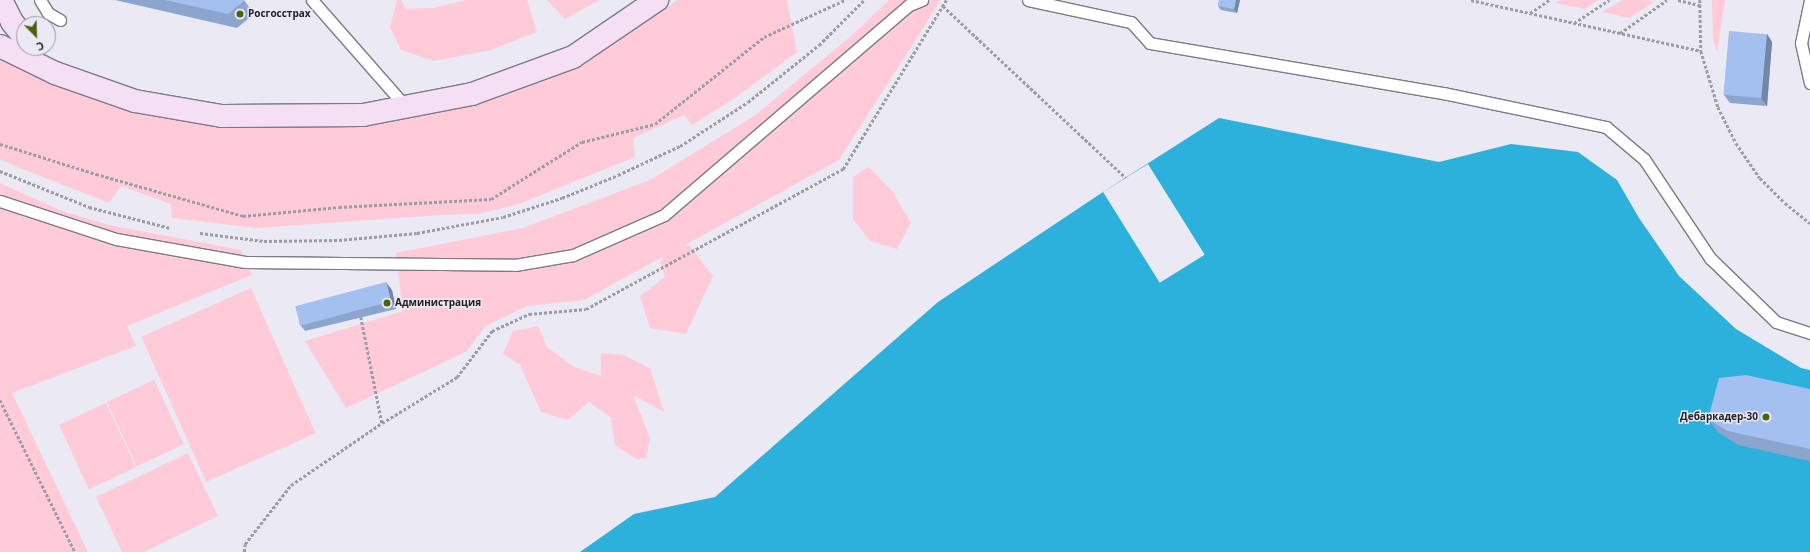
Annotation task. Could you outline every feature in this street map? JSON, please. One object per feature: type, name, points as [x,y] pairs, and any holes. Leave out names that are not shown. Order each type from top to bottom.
[{"type":"street","points":[[1,0],[16,27]]},
{"type":"street","points":[[0,46],[55,73],[135,101],[222,116],[363,115],[406,108],[472,94],[573,57],[657,0]]},
{"type":"street","points":[[41,56],[55,73]]},
{"type":"lane","points":[[40,0],[48,13],[60,20]]},
{"type":"lane","points":[[312,0],[406,108]]},
{"type":"lane","points":[[0,201],[116,239],[245,262],[515,265],[573,255],[664,215],[909,5],[922,0]]},
{"type":"lane","points":[[1028,0],[1131,22],[1150,43],[1443,93],[1606,127],[1644,159],[1710,258],[1776,322],[1810,333]]},
{"type":"lane","points":[[1810,0],[1800,43],[1810,83]]},
{"type":"path","points":[[0,144],[243,216],[339,207],[492,199],[582,142],[655,124],[764,37],[845,0]]},
{"type":"path","points":[[195,232],[264,241],[339,240],[417,233],[503,217],[562,198],[618,175],[680,146],[748,102],[819,45],[864,0]]},
{"type":"path","points":[[244,552],[245,544],[291,485],[382,423],[457,376],[492,331],[529,314],[586,309],[842,169],[946,0]]},
{"type":"path","points":[[1471,0],[1701,51]]},
{"type":"path","points":[[1530,13],[1549,0]]},
{"type":"path","points":[[1574,23],[1609,0]]},
{"type":"path","points":[[1619,33],[1667,0]]},
{"type":"path","points":[[1678,0],[1700,5]]},
{"type":"path","points":[[1700,0],[1701,51],[1718,107],[1736,143],[1760,178],[1785,203],[1810,223]]},
{"type":"path","points":[[943,6],[1126,178]]},
{"type":"path","points":[[0,171],[89,206],[172,228]]},
{"type":"path","points":[[361,317],[382,423]]},
{"type":"path","points":[[0,400],[75,552]]},
{"type":"shaded area","points":[[397,0],[401,0],[406,9],[433,8],[467,0],[527,0],[537,32],[491,50],[434,61],[401,50],[390,27]]},
{"type":"shaded area","points":[[547,0],[600,0],[565,19]]},
{"type":"shaded area","points":[[677,0],[787,0],[797,52],[735,98],[692,125],[684,115],[633,138],[635,157],[519,204],[478,214],[442,215],[257,228],[172,218],[171,204],[121,186],[109,203],[0,159],[0,57],[22,69],[119,105],[313,123],[583,59],[664,10]]},
{"type":"shaded area","points":[[889,0],[940,1],[839,160],[685,245],[690,246],[713,276],[686,334],[650,328],[640,296],[665,277],[660,262],[664,256],[584,300],[527,306],[486,326],[466,352],[346,408],[305,341],[403,311],[396,253],[523,228],[650,180],[754,116],[850,37]]},
{"type":"shaded area","points":[[1561,0],[1598,0],[1585,9],[1556,3]]},
{"type":"shaded area","points":[[1622,0],[1645,0],[1654,2],[1629,18],[1602,12]]},
{"type":"shaded area","points":[[1712,0],[1725,0],[1717,52],[1713,39]]},
{"type":"shaded area","points":[[869,167],[892,191],[911,223],[897,249],[870,241],[853,219],[853,177]]},
{"type":"shaded area","points":[[0,183],[62,211],[109,225],[241,250],[252,275],[127,326],[136,346],[12,393],[88,552],[0,552]]},
{"type":"shaded area","points":[[251,288],[316,433],[206,482],[141,337]]},
{"type":"shaded area","points":[[538,326],[547,347],[574,367],[601,376],[601,353],[623,355],[650,368],[664,412],[633,395],[650,438],[646,458],[636,459],[615,445],[611,418],[589,402],[568,420],[541,412],[520,365],[503,354],[513,331]]},
{"type":"shaded area","points":[[154,380],[184,444],[137,466],[107,402]]},
{"type":"shaded area","points":[[106,403],[136,467],[89,489],[59,425]]},
{"type":"shaded area","points":[[188,453],[218,516],[144,552],[122,552],[96,497]]},
{"type":"water","points":[[1219,118],[1439,162],[1511,144],[1578,152],[1617,180],[1639,218],[1679,276],[1736,329],[1801,368],[1810,370],[1810,552],[580,552],[634,514],[715,497],[938,302],[1103,192]]},
{"type":"pier","points":[[1148,164],[1205,255],[1160,283],[1103,192]]},
{"type":"building","points":[[165,0],[244,0],[244,1],[228,14]]},
{"type":"building","points":[[1219,0],[1236,0],[1234,9],[1218,6]]},
{"type":"building","points":[[1729,31],[1767,34],[1761,98],[1723,95]]},
{"type":"building","points":[[386,282],[391,301],[300,326],[295,306]]},
{"type":"building","name":"Дебаркадер-30","points":[[1746,375],[1810,389],[1810,449],[1728,431],[1708,419],[1719,378]]},
{"type":"place","name":"Росгосстрах","points":[[240,14]]},
{"type":"place","name":"Администрация","points":[[387,303]]},
{"type":"place","name":"Дебаркадер-30","points":[[1766,417]]}]
